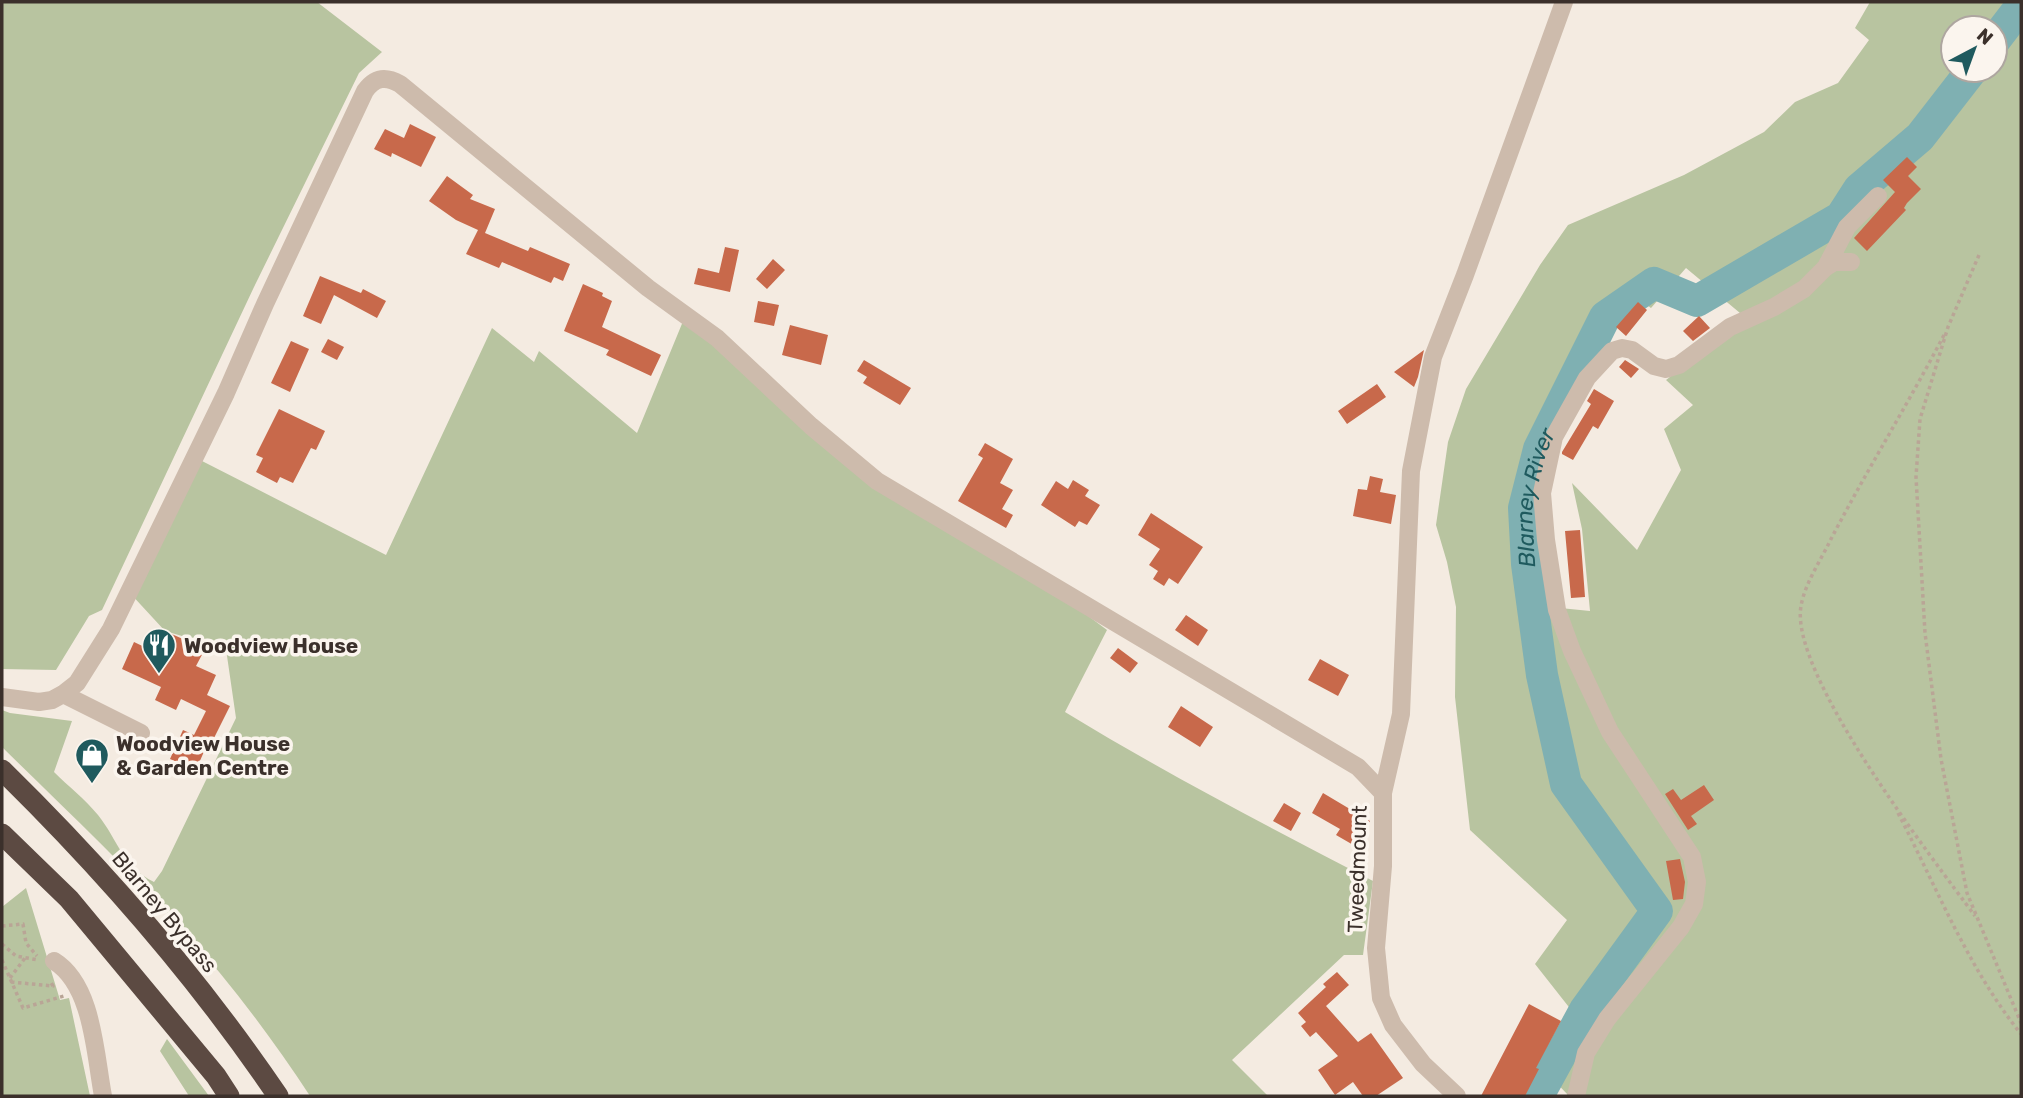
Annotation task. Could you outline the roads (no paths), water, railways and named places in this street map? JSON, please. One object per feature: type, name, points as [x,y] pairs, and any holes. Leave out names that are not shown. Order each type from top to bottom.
[{"type":"highway","name":"Blarney Bypass","points":[[2,770],[58,825],[164,945],[247,1050],[278,1096]]},
{"type":"highway","points":[[2,834],[69,899],[216,1076],[229,1096]]},
{"type":"street","name":"Tweedmount","points":[[1457,1096],[1423,1063],[1392,1026],[1381,998],[1376,948],[1383,866],[1383,793],[1401,714],[1411,471],[1433,357],[1564,2]]},
{"type":"street","points":[[2,698],[52,701],[77,682],[111,629],[226,393],[362,98],[372,82],[384,78],[401,84],[648,288],[717,338],[811,426],[877,481],[1358,766],[1383,793]]},
{"type":"street","points":[[1826,267],[1847,227],[1878,196]]},
{"type":"street","points":[[1576,1096],[1586,1053],[1607,1019],[1681,927],[1694,904],[1696,882],[1692,857],[1611,732],[1572,651],[1557,610],[1542,493],[1554,437],[1587,379],[1612,351],[1622,348],[1632,350],[1654,366],[1666,369],[1679,365],[1730,327],[1774,307],[1804,289],[1834,262],[1851,262]]},
{"type":"street","points":[[63,694],[141,733]]},
{"type":"street","points":[[51,969],[64,967],[73,977],[86,1005],[103,1096]]},
{"type":"waterway","name":"Blarney River","points":[[2009,22],[2021,6]]},
{"type":"waterway","name":"Blarney River","points":[[1538,1096],[1585,1010],[1657,911],[1566,784],[1542,675],[1527,564],[1524,508],[1539,449],[1605,317],[1654,283],[1697,301],[1841,217],[1859,189],[1920,137],[1961,84]]},
{"type":"place","name":"Woodview House","points":[[159,675]]},
{"type":"place","name":"Woodview House & Garden Centre","points":[[92,785]]}]
